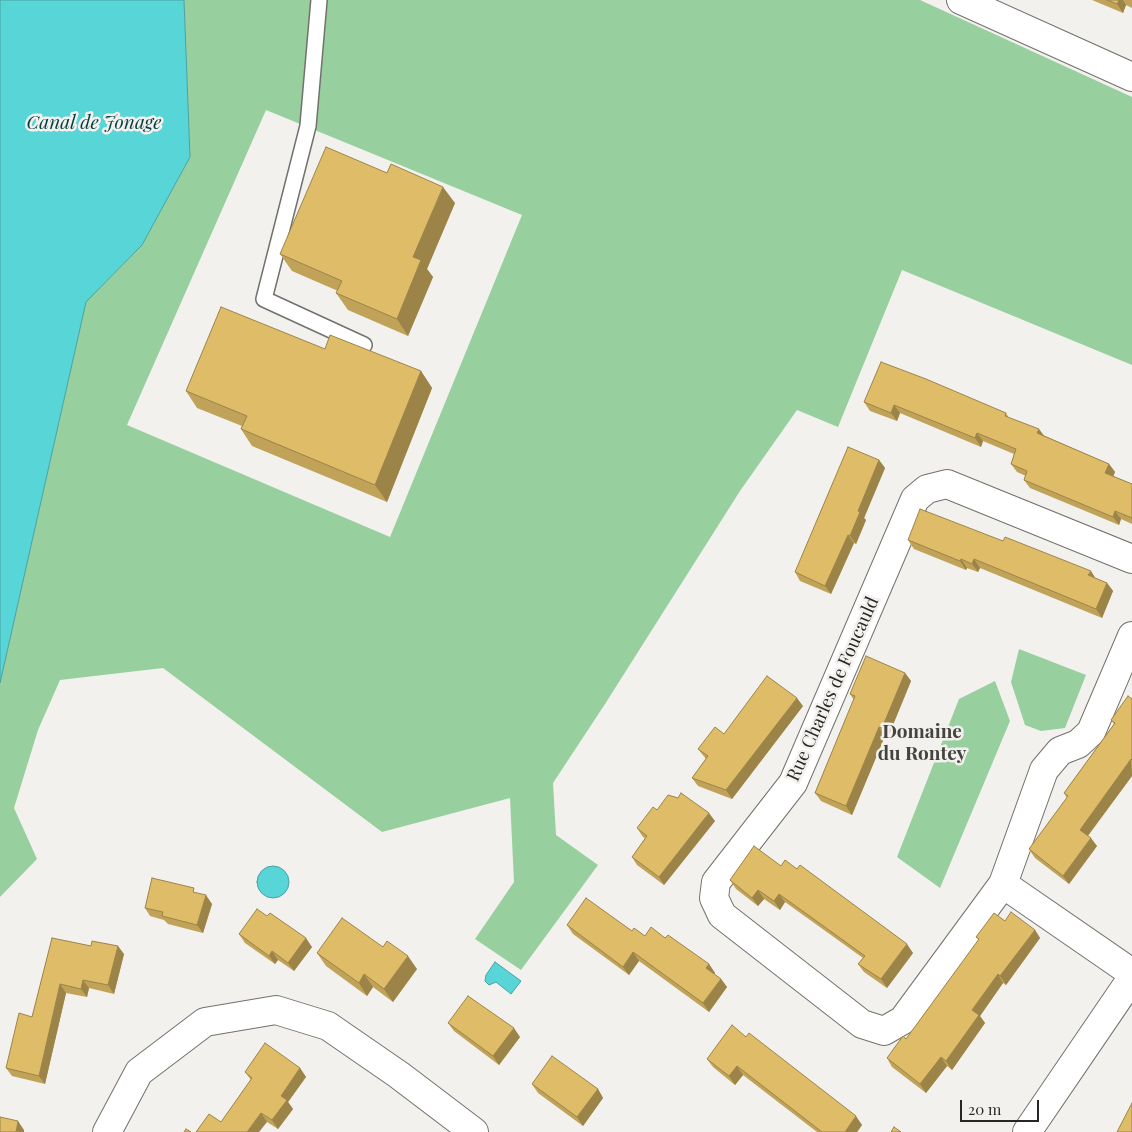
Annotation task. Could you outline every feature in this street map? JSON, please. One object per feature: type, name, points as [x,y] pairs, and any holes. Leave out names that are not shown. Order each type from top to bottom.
[{"type":"street","points":[[961,0],[1132,78]]},
{"type":"street","name":"Rue Charles de Foucauld","points":[[1132,559],[947,484],[928,489],[915,499],[793,783],[716,882],[714,898],[722,915],[862,1024],[884,1031],[904,1020],[1003,884],[1044,770],[1060,751],[1078,744],[1091,732],[1132,636]]},
{"type":"street","points":[[1003,884],[1132,973]]},
{"type":"street","points":[[1027,1132],[1132,978]]},
{"type":"street","points":[[107,1132],[139,1072],[205,1022],[276,1010],[328,1026],[399,1074],[474,1132]]},
{"type":"lane","points":[[319,0],[308,126],[264,299],[364,345]]},
{"type":"green space","points":[[184,0],[920,0],[1132,97],[1132,365],[902,270],[838,427],[797,410],[740,491],[553,783],[556,835],[598,865],[521,970],[475,939],[514,882],[510,798],[382,832],[163,668],[60,680],[38,730],[14,808],[37,859],[0,897],[0,683],[86,302],[142,245],[190,157]],"holes":[[[266,110],[522,215],[390,537],[127,425]]]},
{"type":"green space","points":[[1019,649],[1086,675],[1065,728],[1041,731],[1025,725],[1011,682]]},
{"type":"green space","points":[[995,681],[1010,721],[940,888],[897,857],[959,699]]},
{"type":"water","name":"Canal de Jonage","points":[[0,0],[184,0],[190,157],[142,245],[86,302],[0,683]]},
{"type":"water","points":[[273,866],[279,867],[284,871],[288,876],[288,888],[284,893],[279,897],[273,898],[267,897],[262,893],[258,888],[257,882],[258,876],[262,871],[267,867]]},
{"type":"water","points":[[495,962],[521,981],[511,994],[496,982],[489,985],[485,981],[486,975]]},
{"type":"building","points":[[1107,0],[1119,0],[1117,4]]},
{"type":"building","points":[[326,147],[387,173],[391,164],[443,187],[413,257],[421,260],[397,319],[336,293],[342,281],[280,254]]},
{"type":"building","points":[[221,307],[325,349],[330,335],[421,371],[375,485],[241,429],[247,416],[186,391]]},
{"type":"building","points":[[881,362],[1006,413],[1005,416],[1039,429],[1037,433],[1109,464],[1105,473],[1132,484],[1132,518],[1115,511],[1113,517],[1024,480],[1027,471],[1011,464],[1016,449],[977,433],[975,438],[894,405],[891,413],[864,402]]},
{"type":"building","points":[[848,447],[879,460],[850,536],[848,535],[825,586],[795,572]]},
{"type":"building","points":[[920,509],[1003,541],[1005,537],[1091,571],[1088,575],[1107,583],[1096,609],[974,559],[972,564],[961,559],[960,561],[908,540]]},
{"type":"building","points":[[866,656],[905,673],[882,728],[879,727],[846,806],[815,793],[855,696],[850,694]]},
{"type":"building","points":[[767,676],[797,698],[726,790],[692,778],[708,756],[698,749],[715,727],[724,734]]},
{"type":"building","points":[[1128,696],[1132,699],[1132,760],[1080,830],[1091,838],[1063,876],[1029,849],[1068,796],[1064,793],[1115,723],[1111,720]]},
{"type":"building","points":[[681,793],[709,813],[659,877],[632,857],[647,836],[637,828],[653,807],[657,810],[668,795],[678,798]]},
{"type":"building","points":[[754,846],[781,866],[785,860],[797,869],[800,865],[907,944],[881,979],[858,964],[865,956],[779,894],[774,901],[758,890],[752,898],[730,880]]},
{"type":"building","points":[[152,878],[194,888],[193,892],[206,895],[197,925],[162,916],[163,912],[145,908]]},
{"type":"building","points":[[586,898],[632,931],[634,928],[645,936],[651,927],[665,938],[668,935],[709,964],[706,968],[721,979],[703,1003],[633,952],[623,967],[567,925]]},
{"type":"building","points":[[257,909],[267,916],[270,913],[306,938],[288,963],[272,951],[269,956],[239,934]]},
{"type":"building","points":[[1011,912],[1035,930],[1000,976],[998,974],[972,1010],[979,1015],[946,1061],[941,1057],[920,1084],[887,1058],[903,1036],[906,1039],[979,939],[976,937],[994,913],[1005,921]]},
{"type":"building","points":[[342,918],[383,947],[387,941],[408,956],[384,989],[364,974],[359,983],[317,953]]},
{"type":"building","points":[[52,938],[91,946],[92,941],[118,946],[108,985],[83,980],[81,989],[60,984],[39,1076],[6,1068],[19,1013],[32,1017]]},
{"type":"building","points":[[468,996],[514,1028],[493,1056],[448,1023]]},
{"type":"building","points":[[732,1025],[746,1037],[749,1033],[856,1116],[845,1132],[822,1132],[737,1066],[729,1076],[707,1059]]},
{"type":"building","points":[[265,1043],[300,1068],[281,1096],[287,1100],[272,1120],[261,1113],[247,1132],[196,1132],[209,1114],[221,1122],[252,1078],[245,1072]]},
{"type":"building","points":[[552,1056],[598,1089],[577,1117],[532,1084]]},
{"type":"building","points":[[1132,1103],[1132,1132],[1117,1132]]},
{"type":"building","points":[[0,1117],[18,1121],[16,1132],[0,1132]]},
{"type":"building","points":[[894,1127],[901,1132],[891,1132]]},
{"type":"district","name":"Domaine du Rontey","points":[[922,743]]}]
